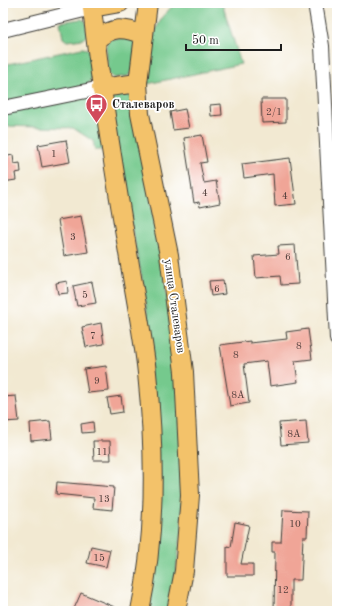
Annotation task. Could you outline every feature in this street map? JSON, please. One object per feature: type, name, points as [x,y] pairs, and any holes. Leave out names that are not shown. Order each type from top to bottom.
[{"type":"main road","points":[[120,3],[92,8],[101,88],[147,373],[151,429],[152,491],[148,553],[140,611]]},
{"type":"main road","name":"улица Сталеваров","points":[[148,3],[138,83],[140,114],[169,255],[184,372],[190,495],[184,571],[176,611]]},
{"type":"main road","points":[[96,40],[107,31],[120,29],[130,29],[144,35]]},
{"type":"main road","points":[[101,88],[138,83]]},
{"type":"street","points":[[316,3],[322,46],[337,340]]},
{"type":"street","points":[[3,30],[92,8]]},
{"type":"street","points":[[3,108],[101,88]]},
{"type":"green space","points":[[180,3],[222,3],[241,64],[147,84],[151,46],[157,28],[161,20],[170,9],[174,5]]},
{"type":"green space","points":[[81,19],[86,21],[87,35],[83,39],[67,41],[63,38],[60,22]]},
{"type":"green space","points":[[133,37],[136,43],[133,71],[128,76],[114,78],[108,74],[106,45],[109,39]]},
{"type":"green space","points":[[82,48],[88,49],[94,74],[88,85],[3,103],[3,65]]},
{"type":"green space","points":[[128,88],[132,95],[164,272],[182,420],[182,530],[170,611],[146,611],[151,343],[144,288],[121,176],[110,97],[114,90]]},
{"type":"green space","points":[[86,96],[98,104],[103,150],[95,150],[93,141],[73,128],[3,126],[3,111]]},
{"type":"building","points":[[261,99],[286,99],[286,122],[262,123]]},
{"type":"building","points":[[221,104],[222,115],[211,116],[210,105]]},
{"type":"building","points":[[185,109],[189,128],[173,130],[170,112]]},
{"type":"building","points":[[202,135],[207,162],[200,163],[204,183],[216,181],[220,203],[200,207],[199,202],[194,203],[184,138]]},
{"type":"building","points":[[66,140],[70,162],[42,167],[38,145]]},
{"type":"building","points":[[13,155],[14,164],[20,163],[21,172],[15,173],[16,180],[3,182],[3,157]]},
{"type":"building","points":[[290,158],[296,204],[275,206],[273,174],[244,178],[242,164]]},
{"type":"building","points":[[81,216],[88,252],[64,256],[58,220]]},
{"type":"building","points":[[295,245],[298,284],[281,285],[280,276],[256,278],[254,256],[279,254],[278,246]]},
{"type":"building","points":[[223,280],[225,294],[211,296],[209,281]]},
{"type":"building","points":[[67,281],[68,293],[58,294],[56,283]]},
{"type":"building","points":[[92,282],[96,303],[77,306],[73,286]]},
{"type":"building","points":[[101,323],[104,344],[86,347],[82,327]]},
{"type":"building","points":[[308,329],[312,359],[295,361],[298,382],[270,386],[267,361],[244,364],[249,403],[230,406],[220,345],[250,341],[250,343],[287,339],[286,332]]},
{"type":"building","points":[[106,366],[109,391],[88,393],[84,369]]},
{"type":"building","points":[[16,396],[19,421],[3,422],[3,397]]},
{"type":"building","points":[[121,396],[123,412],[110,414],[107,398]]},
{"type":"building","points":[[50,421],[52,439],[31,441],[30,423]]},
{"type":"building","points":[[306,421],[308,443],[281,445],[279,423]]},
{"type":"building","points":[[93,422],[94,432],[82,433],[81,424]]},
{"type":"building","points":[[93,441],[110,441],[111,460],[94,460]]},
{"type":"building","points":[[57,482],[114,487],[112,510],[93,508],[94,498],[56,494]]},
{"type":"building","points":[[283,510],[308,511],[307,537],[303,537],[301,580],[291,580],[291,611],[274,611],[275,552],[272,552],[272,542],[281,542]]},
{"type":"building","points":[[235,522],[249,525],[241,564],[253,564],[253,576],[227,576],[227,546],[231,547]]},
{"type":"building","points":[[91,546],[110,550],[106,567],[87,563]]},
{"type":"building","points":[[81,593],[124,611],[73,611]]},
{"type":"place","name":"Сталеваров","points":[[96,124]]}]
